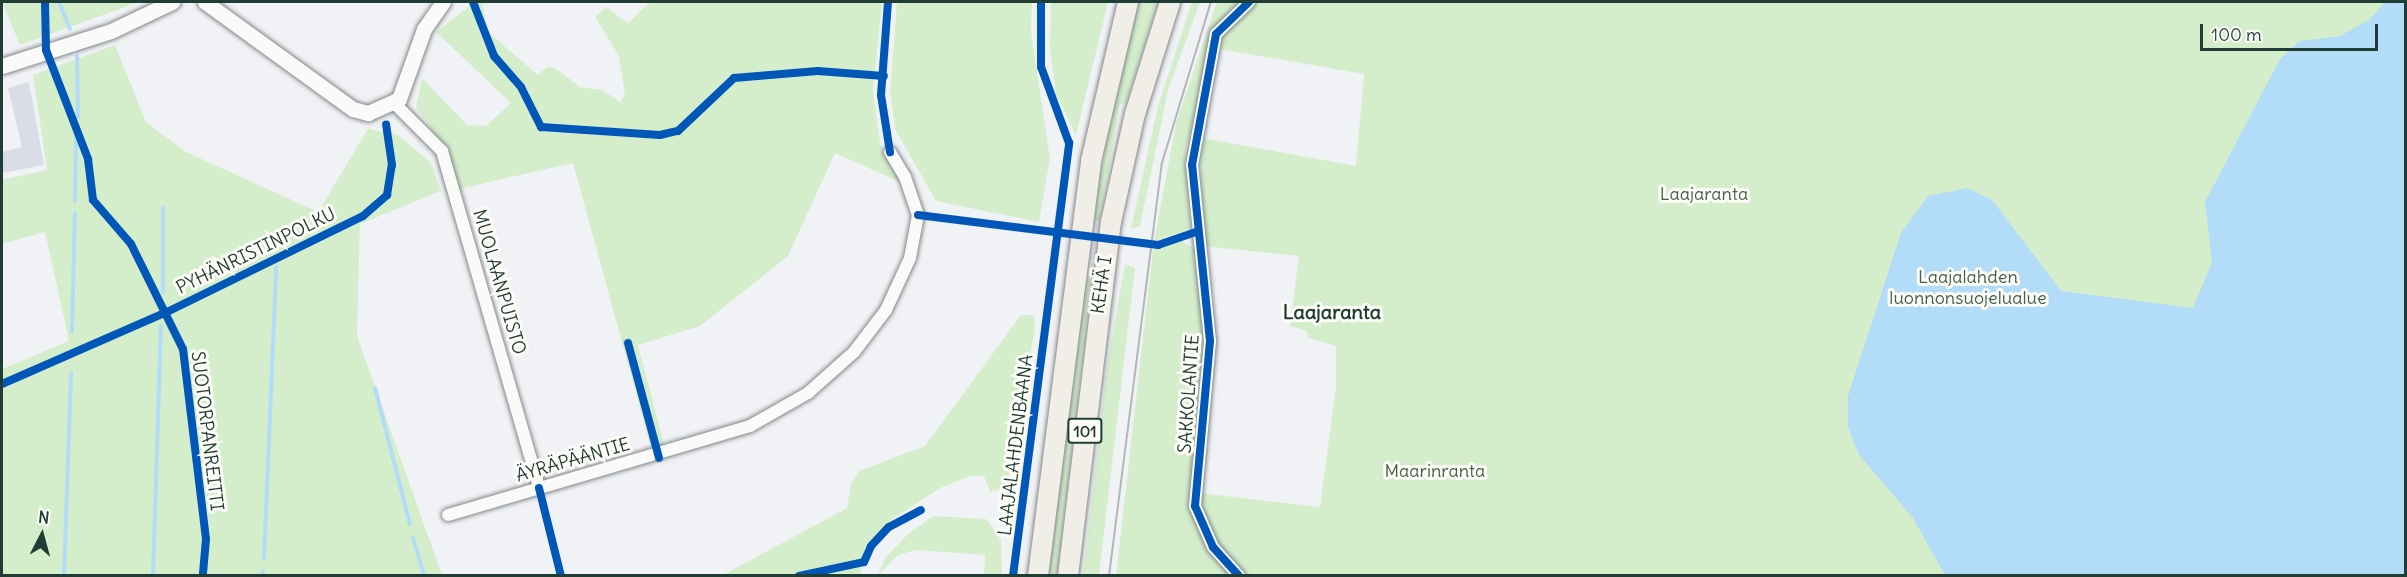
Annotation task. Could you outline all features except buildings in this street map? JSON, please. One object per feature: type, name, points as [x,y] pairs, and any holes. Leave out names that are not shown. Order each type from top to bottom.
[{"type":"highway","name":"KEHÄ I","points":[[1038,576],[1082,218],[1102,102],[1128,2]]},
{"type":"highway","name":"KEHÄ I","points":[[1068,576],[1111,222],[1135,114],[1170,2]]},
{"type":"street","points":[[2,66],[111,31],[172,2]]},
{"type":"street","points":[[206,2],[353,108],[368,113],[395,104],[424,29],[443,2]]},
{"type":"street","name":"SAKKOLANTIE","points":[[1239,576],[1213,547],[1195,506],[1210,341],[1192,165],[1216,34],[1249,2]]},
{"type":"street","name":"MUOLAANPUISTO","points":[[395,104],[436,142],[445,159],[539,488]]},
{"type":"street","name":"ÄYRÄPÄÄNTIE","points":[[448,515],[750,426],[808,393],[854,352],[896,294],[917,235],[915,203],[890,152]]},
{"type":"green space","points":[[2,2],[139,2],[20,45]]},
{"type":"green space","points":[[475,2],[482,2],[488,32],[538,75],[547,67],[555,68],[580,87],[602,90],[620,102],[625,94],[619,56],[595,17],[606,7],[628,23],[650,2],[882,2],[873,91],[880,143],[900,182],[835,153],[788,256],[700,326],[638,345],[665,448],[652,452],[573,163],[459,189],[443,145],[416,107],[422,78],[467,125],[486,126],[511,103],[436,32]]},
{"type":"green space","points":[[897,2],[1032,2],[1031,32],[1050,158],[1039,222],[936,201],[896,131],[890,92]]},
{"type":"green space","points":[[1051,2],[1108,2],[1076,135],[1056,94],[1050,49]]},
{"type":"green space","points":[[1139,2],[1158,2],[1126,103],[1120,104],[1100,220],[1093,220],[1112,108]]},
{"type":"green space","points":[[1192,2],[1200,2],[1168,90],[1140,226],[1131,229],[1158,106]]},
{"type":"green space","points":[[1217,2],[1239,2],[1211,34],[1202,90],[1185,152],[1190,229],[1154,241],[1176,123]]},
{"type":"green space","name":"Laajalahden luonnonsuojelualue","points":[[1256,2],[2405,2],[2405,575],[1116,576],[1153,249],[1182,241],[1193,248],[1205,341],[1190,492],[1320,507],[1336,387],[1336,346],[1308,338],[1307,331],[1290,326],[1299,256],[1204,246],[1200,155],[1202,138],[1356,166],[1364,74],[1219,49],[1222,31]]},
{"type":"green space","points":[[115,45],[146,122],[186,152],[318,212],[368,129],[398,135],[431,163],[441,191],[360,224],[357,336],[442,575],[2,575],[2,369],[69,341],[45,232],[2,244],[2,180],[47,170],[33,75]]},
{"type":"green space","points":[[1125,264],[1135,268],[1099,575],[1083,575],[1108,360]]},
{"type":"green space","points":[[1085,278],[1092,279],[1057,575],[1049,576]]},
{"type":"green space","points":[[1021,315],[1034,315],[1035,327],[1008,482],[1000,489],[990,492],[984,476],[970,476],[940,488],[891,520],[865,548],[860,575],[723,575],[847,508],[851,484],[859,471],[925,446]]},
{"type":"green space","points":[[933,516],[986,519],[1001,540],[1002,575],[984,575],[985,555],[916,550],[898,555],[878,575],[885,558],[907,535]]},
{"type":"water","points":[[2385,2],[2406,2],[2405,575],[1945,575],[1913,518],[1859,455],[1848,427],[1848,396],[1901,233],[1928,196],[1967,188],[1992,200],[2061,291],[2193,308],[2212,262],[2205,202],[2280,59],[2300,41],[2340,36],[2369,20]]},
{"type":"waterway","points":[[59,2],[70,29]]},
{"type":"waterway","points":[[77,56],[78,117]]},
{"type":"waterway","points":[[75,201],[76,135]]},
{"type":"waterway","points":[[163,208],[163,292]]},
{"type":"waterway","points":[[72,332],[75,213]]},
{"type":"waterway","points":[[264,559],[276,267]]},
{"type":"waterway","points":[[153,576],[161,326]]},
{"type":"waterway","points":[[64,576],[71,373]]},
{"type":"waterway","points":[[375,388],[410,524]]},
{"type":"waterway","points":[[413,537],[424,576]]},
{"type":"waterway","points":[[262,576],[263,571]]},
{"type":"tram line","points":[[1109,576],[1162,163],[1211,2]]},
{"type":"cycle path","name":"SUOTORPANREITTI","points":[[45,2],[46,50],[88,159],[93,200],[131,244],[183,349],[206,539],[203,576]]},
{"type":"cycle path","points":[[473,2],[494,56],[521,87],[541,127],[660,135],[678,131],[734,78],[818,71],[884,76]]},
{"type":"cycle path","points":[[888,2],[881,95],[890,152]]},
{"type":"cycle path","name":"LAAJALAHDENBAANA","points":[[1013,576],[1069,143],[1041,67],[1041,2]]},
{"type":"cycle path","points":[[1239,576],[1213,547],[1195,506],[1210,341],[1192,165],[1216,34],[1249,2]]},
{"type":"cycle path","name":"PYHÄNRISTINPOLKU","points":[[2,384],[167,312],[363,216],[387,195],[392,165],[386,124]]},
{"type":"cycle path","points":[[918,215],[1158,245],[1196,232]]},
{"type":"cycle path","points":[[628,343],[659,458]]},
{"type":"cycle path","points":[[539,488],[561,576]]},
{"type":"cycle path","points":[[799,576],[864,562],[871,546],[889,527],[921,510]]},
{"type":"district","name":"Laajaranta","points":[[1332,311]]},
{"type":"park label","name":"Maarinranta","points":[[1435,471]]}]
